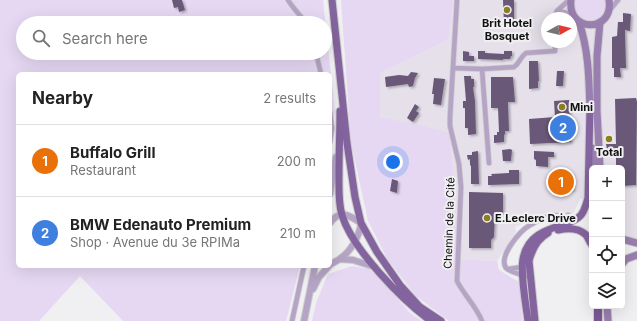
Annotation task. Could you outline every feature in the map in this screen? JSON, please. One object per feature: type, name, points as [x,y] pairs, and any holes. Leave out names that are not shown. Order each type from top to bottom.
[{"type":"highway","points":[[598,309],[598,321]]},
{"type":"main road","points":[[332,0],[350,168],[361,223],[377,252],[400,285],[420,307],[441,321]]},
{"type":"main road","points":[[570,0],[572,12]]},
{"type":"main road","points":[[579,22],[591,25],[605,19],[609,11],[609,0]]},
{"type":"main road","points":[[577,20],[584,38],[589,65],[593,165]]},
{"type":"main road","points":[[600,22],[597,56],[597,111],[600,165]]},
{"type":"main road","points":[[340,75],[339,187],[342,214],[355,241],[375,267],[401,296],[431,321]]},
{"type":"main road","points":[[528,321],[524,253],[532,239],[546,230],[576,220],[584,211],[588,198],[590,106]]},
{"type":"main road","points":[[535,321],[534,306],[526,271],[531,252],[536,244],[543,236],[567,228],[578,230],[585,234],[589,240]]},
{"type":"main road","points":[[625,240],[637,243]]},
{"type":"main road","points":[[625,260],[637,255]]},
{"type":"main road","points":[[607,309],[608,321]]},
{"type":"main road","points":[[612,309],[612,321]]},
{"type":"street","points":[[288,0],[293,8],[302,16]]},
{"type":"street","name":"Chemin de la Cité","points":[[457,0],[450,126],[459,164],[461,187],[456,280],[479,312],[482,321]]},
{"type":"street","points":[[557,11],[570,0]]},
{"type":"street","points":[[609,11],[618,0]]},
{"type":"street","points":[[557,11],[562,12]]},
{"type":"street","points":[[453,68],[482,69],[514,67],[519,62],[522,55],[526,53],[555,51],[555,48]]},
{"type":"street","points":[[318,60],[321,72]]},
{"type":"street","points":[[482,69],[490,164]]},
{"type":"street","points":[[332,184],[340,122]]},
{"type":"street","points":[[332,221],[335,217],[342,214],[351,216],[361,223],[361,229],[346,255],[332,263]]},
{"type":"street","points":[[526,271],[508,269],[504,264],[504,259],[510,246],[524,229],[530,225],[549,216],[568,215]]},
{"type":"street","points":[[340,259],[353,260],[375,267]]},
{"type":"street","points":[[292,321],[304,268]]},
{"type":"street","points":[[304,321],[315,268]]},
{"type":"street","points":[[309,298],[319,276],[326,268]]},
{"type":"street","points":[[508,269],[526,271]]},
{"type":"shaded area","points":[[0,0],[323,0],[325,16],[16,16],[16,60],[329,60],[331,72],[16,72],[16,268],[299,268],[286,321],[123,321],[80,276],[39,321],[0,321]]},
{"type":"shaded area","points":[[341,0],[454,0],[448,40],[380,73],[380,117],[450,132],[460,259],[497,261],[499,270],[519,282],[523,321],[449,321],[416,296],[388,260],[368,221],[351,142]]},
{"type":"shaded area","points":[[454,0],[637,0],[637,238],[625,236],[625,165],[589,165],[589,200],[580,199],[573,214],[551,212],[543,214],[515,227],[516,232],[497,261],[460,259],[450,132],[380,118],[380,73],[448,40]]},
{"type":"shaded area","points":[[576,0],[605,0],[606,9],[603,15],[597,19],[591,21],[584,20],[579,16],[576,9]]},
{"type":"shaded area","points":[[332,84],[335,112],[332,126]]},
{"type":"shaded area","points":[[352,266],[369,269],[383,282],[410,313],[422,321],[312,321],[316,303],[328,274]]},
{"type":"building","points":[[172,0],[182,0],[185,10],[179,12],[178,7],[174,8]]},
{"type":"building","points":[[503,0],[514,0],[514,24],[504,25]]},
{"type":"building","points":[[623,13],[631,14],[630,31],[625,30],[626,68],[620,68],[621,77],[614,77],[614,68],[612,68],[612,37],[617,36],[618,22],[623,22]]},
{"type":"building","points":[[463,51],[469,52],[469,56],[474,56],[474,61],[463,61]]},
{"type":"building","points":[[478,51],[504,54],[504,51],[512,51],[512,56],[510,59],[503,60],[478,59]]},
{"type":"building","points":[[529,61],[538,61],[538,88],[529,89]]},
{"type":"building","points":[[557,71],[564,71],[563,86],[556,86]]},
{"type":"building","points":[[411,72],[418,73],[413,86],[409,87],[408,84],[386,87],[385,77],[399,75],[408,76]]},
{"type":"building","points":[[464,76],[471,76],[471,79],[474,79],[473,87],[476,134],[468,135],[468,128],[465,128],[465,108],[463,108],[463,101],[466,101]]},
{"type":"building","points":[[491,77],[513,77],[515,102],[508,102],[509,131],[505,131],[504,142],[494,143],[494,135],[497,135],[497,132],[499,132],[498,108],[491,108]]},
{"type":"building","points":[[434,78],[445,79],[441,105],[433,104],[434,94],[432,94]]},
{"type":"building","points":[[636,98],[637,102],[636,185],[625,186],[625,165],[616,165],[616,149],[607,150],[606,144],[616,144],[615,99]]},
{"type":"building","points":[[569,100],[571,142],[530,144],[529,119],[555,117],[554,101]]},
{"type":"building","points":[[415,104],[419,107],[416,111],[419,113],[413,122],[407,118]]},
{"type":"building","points":[[502,150],[512,150],[511,161],[503,161]]},
{"type":"building","points":[[478,151],[479,184],[471,184],[471,165],[470,166],[470,159],[468,160],[467,155],[472,155],[472,152]]},
{"type":"building","points":[[534,151],[554,152],[554,157],[548,157],[548,167],[536,166]]},
{"type":"building","points":[[509,170],[519,170],[519,184],[488,185],[488,176],[492,176],[491,174],[509,173]]},
{"type":"building","points":[[551,173],[572,173],[573,190],[552,191]]},
{"type":"building","points":[[392,179],[398,181],[397,193],[390,191]]},
{"type":"building","points":[[469,192],[503,193],[503,213],[495,213],[494,237],[491,240],[491,248],[469,248]]},
{"type":"place","name":"Brit Hotel Bosquet","points":[[507,10]]},
{"type":"place","name":"Mini","points":[[562,107]]},
{"type":"place","name":"BMW Edenauto Premium","points":[[563,128]]},
{"type":"place","name":"Total","points":[[609,139]]},
{"type":"place","name":"Buffalo Grill","points":[[561,182]]},
{"type":"place","name":"E.Leclerc Drive","points":[[487,218]]}]
